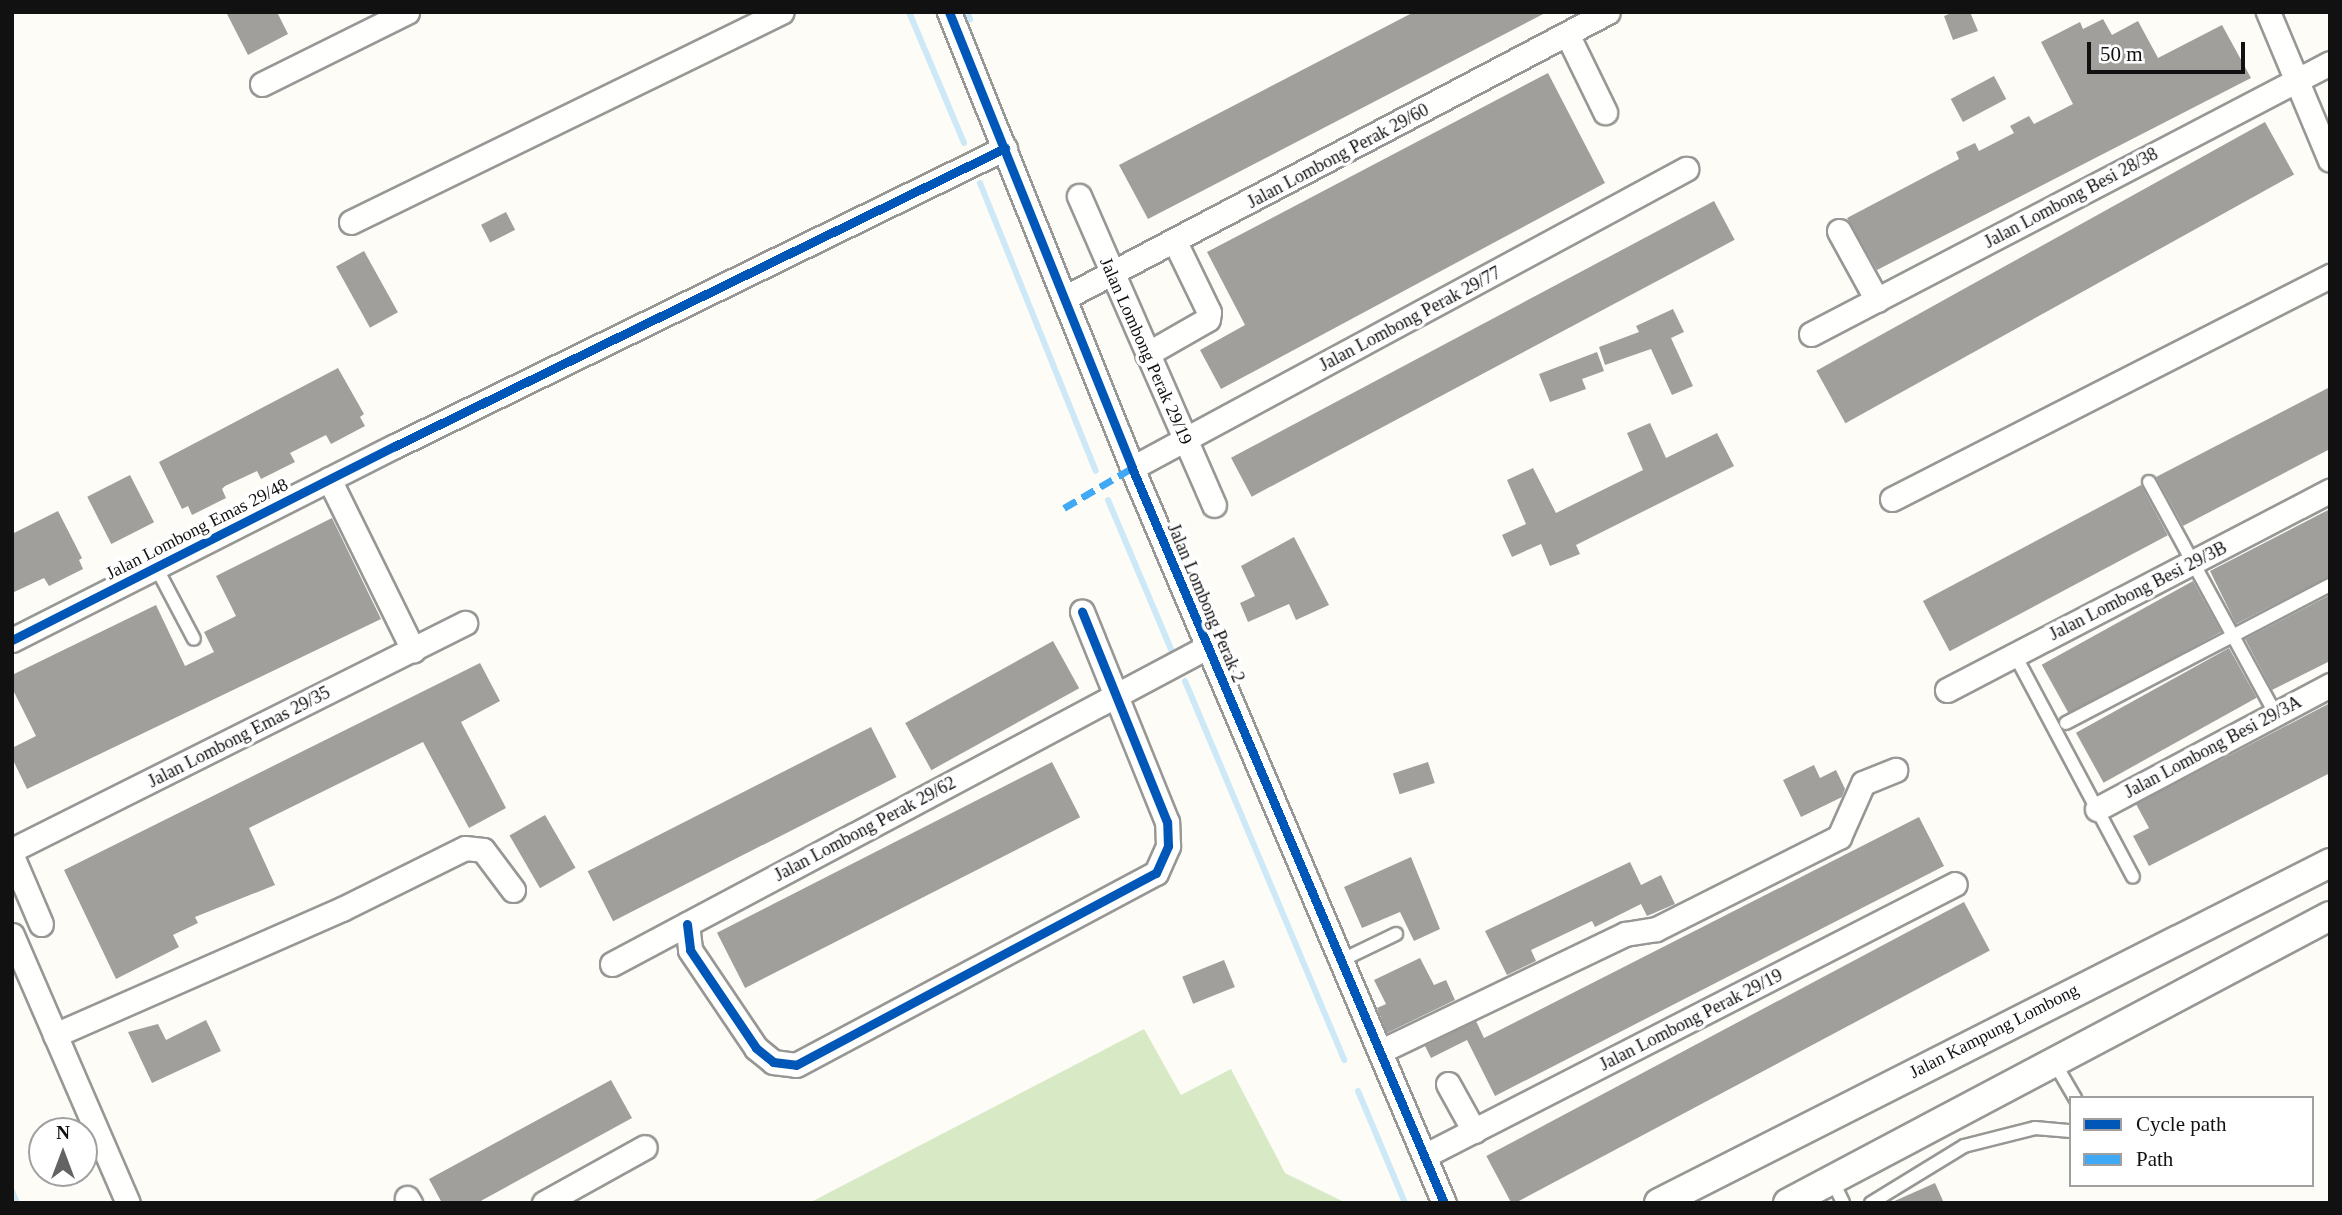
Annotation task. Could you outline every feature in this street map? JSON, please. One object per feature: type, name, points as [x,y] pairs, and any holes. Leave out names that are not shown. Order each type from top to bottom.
[{"type":"street","points":[[262,84],[407,12]]},
{"type":"street","points":[[351,222],[781,12]]},
{"type":"street","name":"Jalan Lombong Perak 2","points":[[948,12],[1066,297],[1132,468],[1426,1155],[1444,1203]]},
{"type":"street","name":"Jalan Lombong Perak 29/60","points":[[1066,297],[1113,275],[1608,12]]},
{"type":"street","points":[[2268,12],[2330,160]]},
{"type":"street","points":[[1567,34],[1605,111]]},
{"type":"street","name":"Jalan Lombong Besi 28/38","points":[[1811,334],[2330,63]]},
{"type":"street","name":"Jalan Lombong Emas 29/48","points":[[12,640],[395,446],[1005,148]]},
{"type":"street","name":"Jalan Lombong Perak 29/77","points":[[1132,468],[1686,169]]},
{"type":"street","name":"Jalan Lombong Perak 29/19","points":[[1079,196],[1214,505]]},
{"type":"street","points":[[1839,232],[1877,300]]},
{"type":"street","points":[[1147,354],[1208,320],[1209,312],[1175,242]]},
{"type":"street","points":[[1892,499],[2330,276]]},
{"type":"street","points":[[329,479],[413,650]]},
{"type":"street","name":"Jalan Lombong Besi 29/3B","points":[[1947,690],[2330,491]]},
{"type":"street","points":[[687,924],[690,950],[756,1048],[773,1062],[796,1065],[1156,873],[1168,846],[1167,822],[1082,612]]},
{"type":"street","name":"Jalan Lombong Emas 29/35","points":[[12,850],[465,623]]},
{"type":"street","name":"Jalan Lombong Perak 29/62","points":[[612,964],[1207,647]]},
{"type":"street","name":"Jalan Lombong Besi 29/3A","points":[[2097,809],[2330,685]]},
{"type":"street","points":[[1381,1051],[1625,934],[1656,929],[1839,837],[1863,783],[1896,770]]},
{"type":"street","points":[[55,1035],[342,909],[465,848],[484,850],[513,890]]},
{"type":"street","points":[[12,856],[41,924]]},
{"type":"street","name":"Jalan Kampung Lombong","points":[[1659,1203],[2330,863]]},
{"type":"street","name":"Jalan Lombong Perak 29/19","points":[[1426,1155],[1955,884]]},
{"type":"street","points":[[1788,1203],[1837,1191],[2054,1062],[2330,916]]},
{"type":"street","points":[[12,935],[128,1203]]},
{"type":"street","points":[[1448,1084],[1475,1131]]},
{"type":"street","points":[[544,1203],[645,1147]]},
{"type":"lane","points":[[2149,482],[2275,713]]},
{"type":"lane","points":[[156,567],[194,639]]},
{"type":"lane","points":[[2066,723],[2330,585]]},
{"type":"lane","points":[[2015,655],[2133,877]]},
{"type":"lane","points":[[1342,960],[1396,934]]},
{"type":"lane","points":[[2054,1062],[2074,1096]]},
{"type":"lane","points":[[1871,1203],[1964,1146],[2035,1128],[2069,1131]]},
{"type":"green space","points":[[1144,1029],[1181,1095],[1231,1069],[1285,1173],[1346,1203],[809,1203]]},
{"type":"building","points":[[226,12],[277,12],[288,34],[248,55]]},
{"type":"building","points":[[1414,12],[1547,12],[1148,219],[1119,165]]},
{"type":"building","points":[[1954,12],[1970,12],[1978,31],[1953,40],[1944,16]]},
{"type":"building","points":[[2103,19],[2112,35],[2138,21],[2158,58],[2222,25],[2251,78],[1877,270],[1847,218],[1959,159],[1956,152],[1975,143],[1979,151],[2014,133],[2010,126],[2029,116],[2034,124],[2073,104],[2041,42],[2080,22],[2083,29]]},
{"type":"building","points":[[1548,73],[1605,183],[1221,389],[1200,350],[1245,325],[1207,252]]},
{"type":"building","points":[[1994,76],[2006,99],[1963,122],[1951,99]]},
{"type":"building","points":[[2265,122],[2294,174],[1845,423],[1816,371]]},
{"type":"building","points":[[1714,201],[1735,240],[1252,497],[1231,458]]},
{"type":"building","points":[[506,212],[515,230],[490,243],[481,225]]},
{"type":"building","points":[[364,251],[398,312],[370,328],[336,267]]},
{"type":"building","points":[[1673,309],[1684,332],[1671,338],[1693,386],[1672,395],[1651,349],[1605,365],[1599,347],[1639,332],[1636,326]]},
{"type":"building","points":[[1597,352],[1604,371],[1582,379],[1586,389],[1550,402],[1539,374]]},
{"type":"building","points":[[338,368],[364,414],[360,417],[365,426],[331,444],[326,435],[290,453],[295,462],[261,479],[257,471],[225,486],[222,489],[226,498],[192,515],[188,506],[182,509],[159,462]]},
{"type":"building","points":[[2330,387],[2330,449],[2183,526],[2156,477]]},
{"type":"building","points":[[1650,423],[1666,458],[1717,433],[1734,466],[1576,545],[1580,554],[1550,566],[1541,544],[1512,557],[1502,535],[1526,524],[1507,480],[1533,468],[1556,513],[1643,470],[1627,433]]},
{"type":"building","points":[[130,475],[154,522],[111,544],[87,497]]},
{"type":"building","points":[[2141,485],[2168,535],[1950,651],[1923,601]]},
{"type":"building","points":[[2330,509],[2330,576],[2236,624],[2210,571]]},
{"type":"building","points":[[58,511],[82,558],[79,560],[83,569],[49,586],[44,578],[12,593],[12,534]]},
{"type":"building","points":[[332,518],[381,619],[27,789],[12,758],[12,748],[36,736],[12,688],[12,675],[156,605],[185,666],[214,652],[204,632],[236,616],[216,576]]},
{"type":"building","points":[[1294,537],[1329,605],[1296,620],[1289,604],[1248,622],[1240,603],[1255,596],[1241,566]]},
{"type":"building","points":[[2193,581],[2221,632],[2070,716],[2042,665]]},
{"type":"building","points":[[2330,595],[2330,661],[2272,690],[2245,639]]},
{"type":"building","points":[[1053,641],[1079,688],[931,770],[905,723]]},
{"type":"building","points":[[2229,648],[2257,698],[2104,783],[2076,733]]},
{"type":"building","points":[[480,663],[500,701],[461,722],[506,808],[469,828],[423,742],[249,828],[275,885],[195,917],[198,923],[173,935],[179,947],[116,979],[64,870]]},
{"type":"building","points":[[2330,703],[2330,773],[2149,866],[2133,836],[2149,828],[2136,804]]},
{"type":"building","points":[[871,727],[896,777],[613,921],[588,871]]},
{"type":"building","points":[[1052,762],[1080,817],[745,988],[717,933]]},
{"type":"building","points":[[1428,762],[1435,783],[1400,794],[1393,773]]},
{"type":"building","points":[[1814,765],[1820,778],[1836,770],[1845,789],[1842,797],[1801,817],[1783,780]]},
{"type":"building","points":[[545,815],[576,868],[540,888],[509,836]]},
{"type":"building","points":[[1919,817],[1944,866],[1495,1096],[1467,1040],[1431,1058],[1425,1046],[1476,1021],[1484,1038]]},
{"type":"building","points":[[1411,857],[1440,929],[1414,941],[1400,912],[1362,928],[1344,887]]},
{"type":"building","points":[[1630,862],[1641,885],[1661,875],[1675,904],[1647,916],[1641,904],[1595,927],[1592,921],[1531,950],[1536,961],[1507,975],[1485,931]]},
{"type":"building","points":[[1964,902],[1990,951],[1515,1203],[1511,1203],[1486,1156]]},
{"type":"building","points":[[1420,958],[1434,985],[1446,980],[1455,1000],[1387,1033],[1377,1008],[1386,1004],[1374,980]]},
{"type":"building","points":[[1224,960],[1235,987],[1193,1004],[1182,977]]},
{"type":"building","points":[[206,1020],[221,1051],[152,1083],[128,1032],[158,1024],[166,1040]]},
{"type":"building","points":[[611,1080],[632,1118],[477,1203],[442,1203],[429,1179]]},
{"type":"building","points":[[1935,1183],[1944,1203],[1890,1203]]},
{"type":"waterway","points":[[909,12],[964,143]]},
{"type":"waterway","points":[[967,12],[970,19]]},
{"type":"waterway","points":[[980,183],[1096,471]]},
{"type":"waterway","points":[[1108,500],[1171,649]]},
{"type":"waterway","points":[[1185,681],[1344,1060]]},
{"type":"waterway","points":[[1358,1091],[1405,1203]]},
{"type":"waterway","points":[[12,1191],[17,1203]]},
{"type":"marked path","points":[[1064,508],[1132,468]]},
{"type":"cycle path","points":[[949,12],[1132,468],[1444,1203]]},
{"type":"cycle path","points":[[12,640],[395,446],[1005,148]]},
{"type":"cycle path","points":[[687,924],[690,950],[756,1048],[773,1062],[796,1065],[1156,873],[1168,846],[1167,822],[1082,612]]}]
